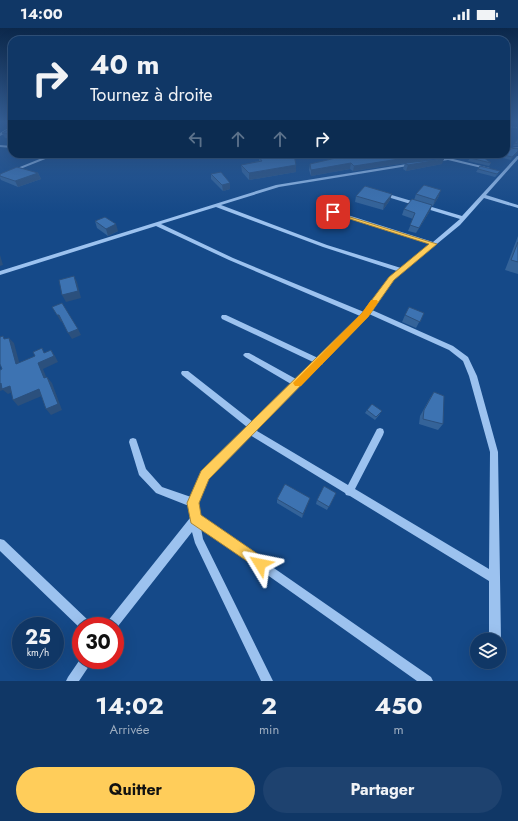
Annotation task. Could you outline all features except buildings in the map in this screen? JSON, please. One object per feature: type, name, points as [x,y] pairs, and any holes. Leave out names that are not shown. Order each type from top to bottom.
[{"type":"street","points":[[266,681],[198,540],[193,503],[205,475],[320,362],[367,313],[391,279],[463,218],[502,172],[518,157]]},
{"type":"street","points":[[0,176],[46,158]]},
{"type":"street","points":[[430,159],[453,158]]},
{"type":"street","points":[[446,159],[502,172]]},
{"type":"street","points":[[0,273],[278,186],[422,162]]},
{"type":"street","points":[[376,192],[463,218]]},
{"type":"street","points":[[483,196],[518,207]]},
{"type":"street","points":[[216,205],[325,246],[401,270]]},
{"type":"street","points":[[333,212],[434,244]]},
{"type":"street","points":[[156,224],[231,258],[451,348],[466,359],[475,382],[494,452],[495,633]]},
{"type":"street","points":[[224,317],[320,362]]},
{"type":"street","points":[[247,355],[298,384]]},
{"type":"street","points":[[185,373],[252,429],[349,492],[495,578]]},
{"type":"street","points":[[349,492],[380,432]]},
{"type":"street","points":[[132,442],[142,472],[159,490],[193,503]]},
{"type":"street","points":[[118,617],[196,519]]},
{"type":"street","points":[[196,519],[427,681]]},
{"type":"street","points":[[0,544],[77,617]]},
{"type":"street","points":[[72,681],[81,669]]},
{"type":"slow traffic","points":[[298,383],[365,315],[374,302]]},
{"type":"route","points":[[260,564],[196,519],[193,503],[205,475],[254,428],[365,315],[391,279],[434,244],[333,212]]}]
